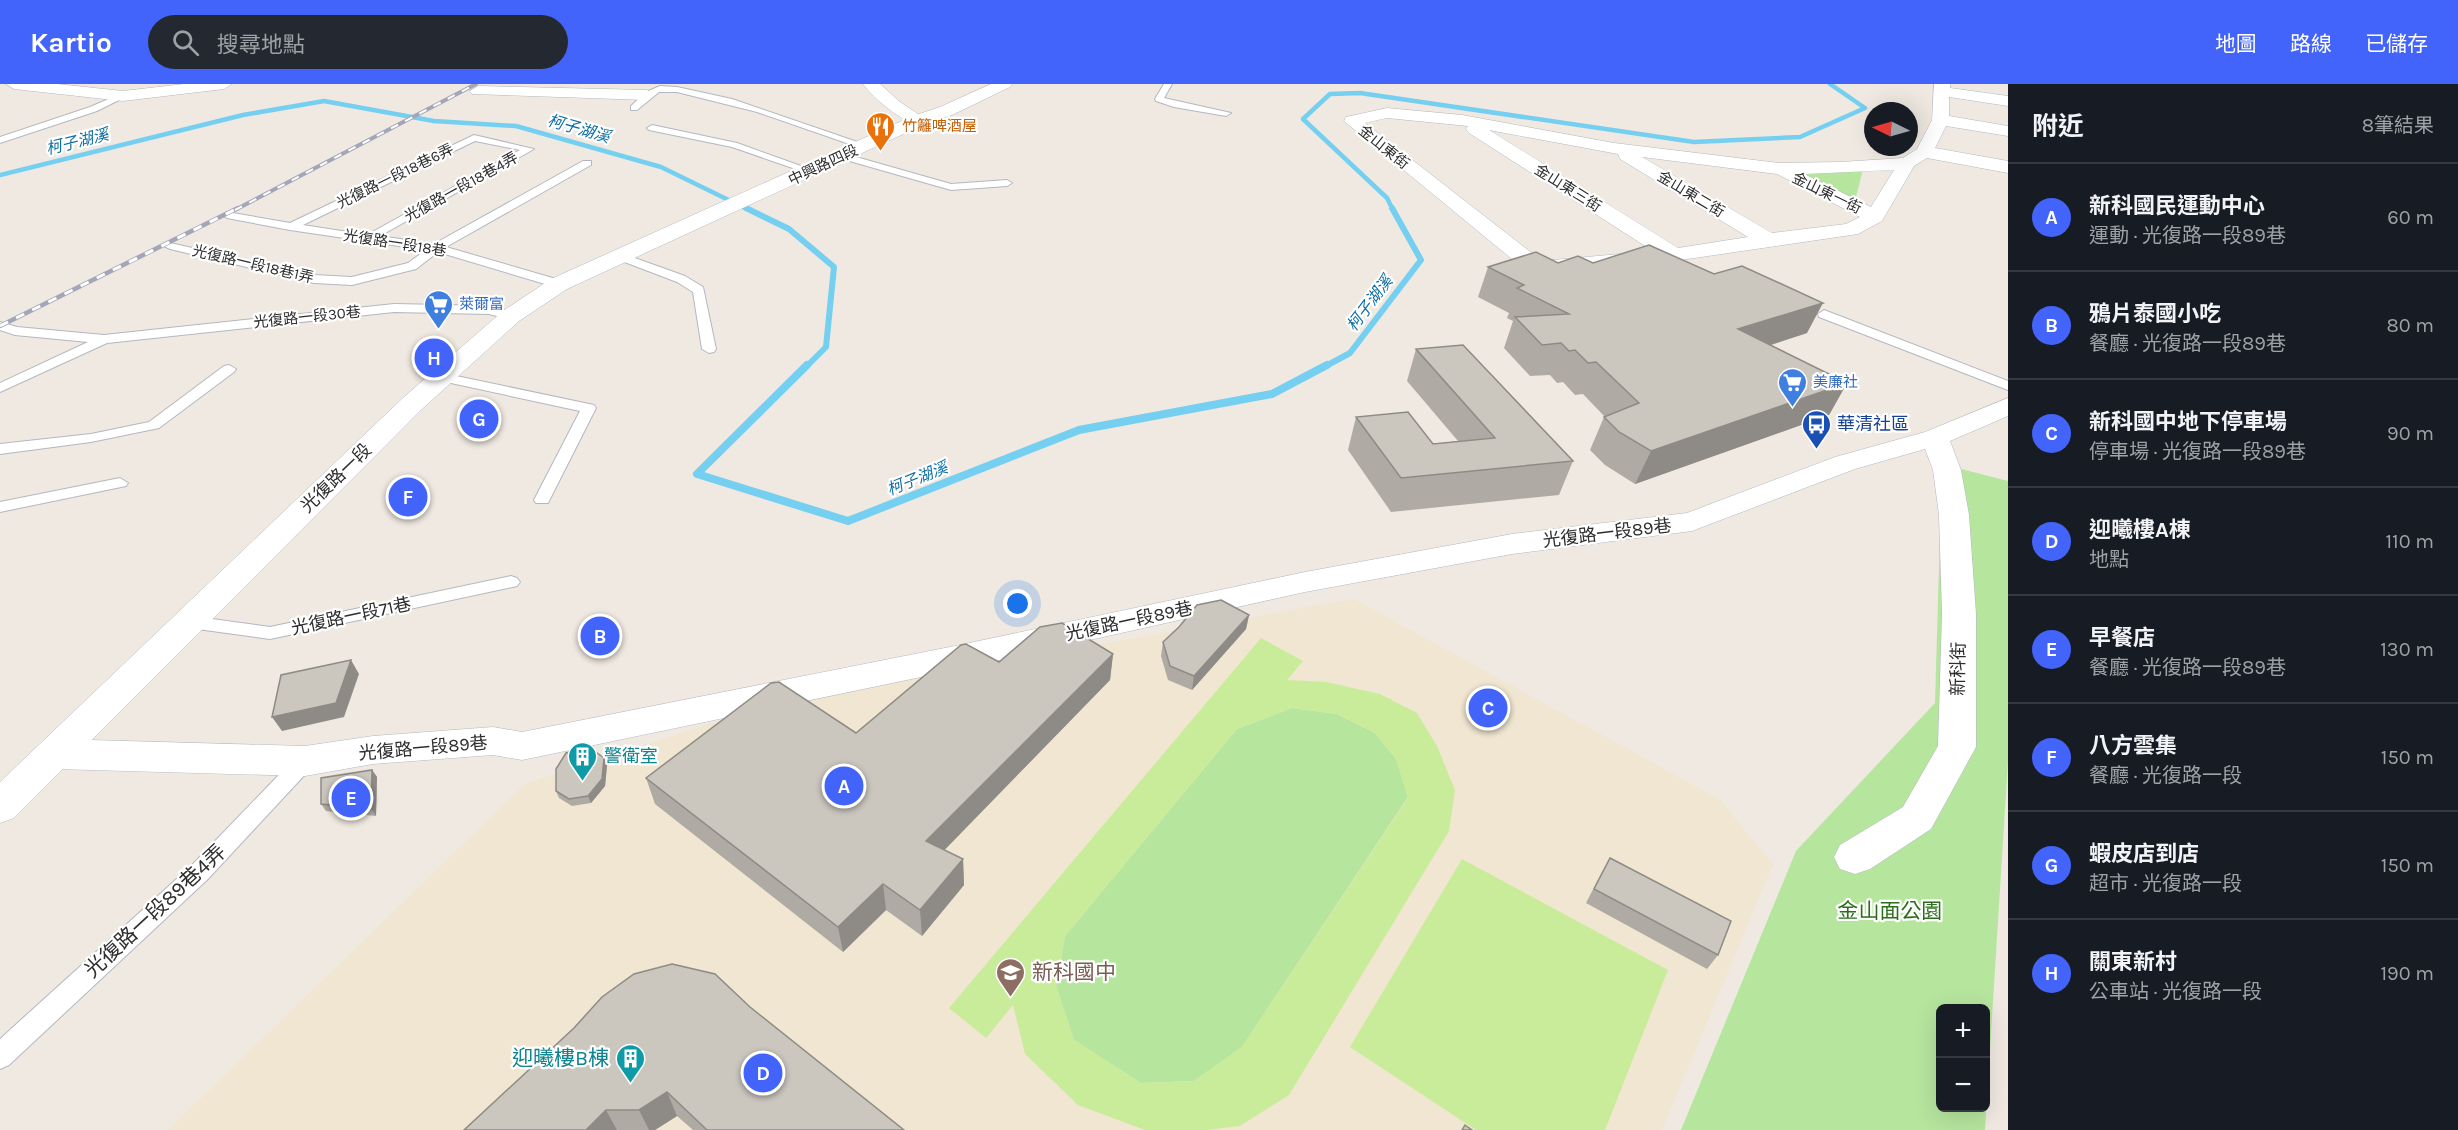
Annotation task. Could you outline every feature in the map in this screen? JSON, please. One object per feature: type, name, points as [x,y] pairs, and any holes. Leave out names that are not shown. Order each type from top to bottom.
[{"type":"street","points":[[14,84],[123,96],[224,84]]},
{"type":"street","points":[[871,84],[894,105],[918,120]]},
{"type":"street","name":"中興路四段","points":[[918,120],[930,106],[978,84]]},
{"type":"street","name":"中興路四段","points":[[717,213],[918,120],[946,111],[1004,84]]},
{"type":"street","points":[[2008,101],[1941,87],[1940,120],[1924,152],[2008,167]]},
{"type":"street","points":[[478,91],[656,89]]},
{"type":"street","name":"金山東街","points":[[1907,163],[1841,168],[1779,169],[1614,148],[1462,120],[1387,113],[1352,121],[1538,268],[1674,255],[1851,230],[1875,216],[1907,163],[1924,152]]},
{"type":"street","name":"金山東三街","points":[[1462,120],[1674,255]]},
{"type":"street","points":[[1940,120],[2008,131]]},
{"type":"street","name":"金山東二街","points":[[1614,148],[1768,240]]},
{"type":"street","name":"金山東一街","points":[[1779,169],[1875,216]]},
{"type":"street","name":"光復路一段","points":[[0,807],[413,402],[510,316],[560,284],[717,213]]},
{"type":"street","name":"光復路一段89巷","points":[[55,754],[304,761],[373,750],[493,741],[522,746],[955,658],[1305,582],[1512,544],[1692,522],[1845,463],[1935,438],[2008,406]]},
{"type":"street","name":"新科街","points":[[1855,857],[1917,818],[1957,747],[1959,614],[1954,515],[1947,470],[1935,438]]},
{"type":"lane","points":[[1167,84],[1159,99],[1174,104],[1226,113]]},
{"type":"lane","points":[[634,108],[656,89],[687,89],[738,103],[864,146]]},
{"type":"lane","points":[[0,140],[18,132],[107,105],[123,96]]},
{"type":"lane","points":[[652,128],[734,145],[810,171]]},
{"type":"lane","name":"光復路一段18巷6弄","points":[[291,227],[474,138],[502,143]]},
{"type":"lane","name":"光復路一段18巷4弄","points":[[369,238],[529,149],[502,143]]},
{"type":"lane","points":[[842,156],[951,187],[1006,183]]},
{"type":"lane","name":"光復路一段18巷1弄","points":[[170,246],[314,279],[352,281],[412,266],[436,248],[587,163]]},
{"type":"lane","name":"光復路一段18巷","points":[[227,215],[291,227],[436,248],[560,284]]},
{"type":"lane","points":[[618,256],[681,279],[699,290],[709,349]]},
{"type":"lane","name":"光復路一段30巷","points":[[0,326],[15,331],[104,339],[394,308],[490,310],[510,316]]},
{"type":"lane","points":[[1824,315],[2008,386]]},
{"type":"lane","name":"光復路一段30巷","points":[[0,388],[104,339]]},
{"type":"lane","points":[[0,449],[91,438],[154,425],[229,369]]},
{"type":"lane","points":[[442,377],[589,408],[542,500]]},
{"type":"lane","points":[[0,507],[120,483]]},
{"type":"lane","name":"光復路一段71巷","points":[[190,621],[270,633],[511,582]]},
{"type":"lane","name":"光復路一段89巷4弄","points":[[0,1056],[200,872],[304,761]]},
{"type":"shaded area","name":"新科國中","points":[[1354,599],[1719,799],[1773,864],[1662,1130],[168,1130],[526,783],[781,701]]},
{"type":"green space","points":[[1863,169],[1855,201],[1789,171]]},
{"type":"green space","name":"金山面公園","points":[[1942,464],[2008,481],[2008,761],[1990,1050],[1990,1004],[1936,1004],[1936,1112],[1986,1112],[1985,1130],[1681,1130],[1796,851],[1935,703]]},
{"type":"green space","points":[[1261,638],[1303,661],[1287,680],[1326,682],[1380,694],[1417,713],[1437,746],[1455,790],[1449,831],[1289,1095],[1240,1126],[1206,1130],[1145,1130],[1078,1105],[1025,1054],[1013,1005],[986,1038],[949,1008]],"holes":[[[1292,708],[1337,714],[1375,733],[1396,759],[1408,798],[1242,1047],[1194,1081],[1141,1083],[1074,1040],[1056,986],[1065,936],[1237,729]]]},
{"type":"green space","points":[[1292,708],[1337,714],[1375,733],[1396,759],[1408,797],[1242,1047],[1194,1081],[1141,1083],[1074,1040],[1056,986],[1065,936],[1237,729]]},
{"type":"green space","points":[[1462,859],[1668,970],[1605,1130],[1476,1130],[1350,1047]]},
{"type":"building","points":[[1649,245],[1714,274],[1742,266],[1823,303],[1738,329],[1847,383],[1651,451],[1619,432],[1604,417],[1639,403],[1596,362],[1588,363],[1575,350],[1569,351],[1561,343],[1542,345],[1515,317],[1569,314],[1517,288],[1524,285],[1488,267],[1536,252],[1558,263],[1578,256],[1593,263]]},
{"type":"building","points":[[1463,345],[1573,461],[1401,478],[1356,417],[1408,412],[1433,444],[1495,438],[1416,349]]},
{"type":"building","points":[[1221,600],[1249,615],[1194,676],[1170,666],[1163,642],[1197,605]]},
{"type":"building","points":[[1062,623],[1113,654],[926,841],[963,859],[920,910],[883,884],[838,927],[646,778],[771,683],[779,682],[856,733],[961,645],[966,644],[999,662],[1040,627]]},
{"type":"building","points":[[351,660],[336,703],[272,717],[281,675]]},
{"type":"building","name":"警衛室","points":[[589,747],[604,758],[602,779],[588,796],[569,799],[556,791],[556,769],[566,753]]},
{"type":"building","points":[[372,770],[371,809],[321,804],[321,778]]},
{"type":"building","points":[[1610,858],[1731,921],[1718,955],[1594,889]]},
{"type":"building","points":[[672,964],[715,974],[750,1007],[904,1130],[707,1130],[667,1092],[639,1110],[606,1110],[586,1130],[464,1130],[574,1028],[602,997],[634,974]]},
{"type":"building","points":[[1465,1125],[1472,1130],[1462,1130]]},
{"type":"waterway","name":"柯子湖溪","points":[[1392,208],[1387,198],[1303,119],[1330,94],[1360,93],[1694,142],[1800,137],[1865,108],[1830,84]]},
{"type":"waterway","name":"柯子湖溪","points":[[0,175],[243,115],[324,101],[434,121],[516,126],[661,167],[749,210]]},
{"type":"waterway","name":"柯子湖溪","points":[[746,208],[789,229],[834,267],[826,347],[806,367]]},
{"type":"waterway","name":"柯子湖溪","points":[[1324,367],[1350,353],[1421,260],[1392,208]]},
{"type":"waterway","name":"柯子湖溪","points":[[807,365],[697,474],[848,521],[1079,430],[1272,394],[1327,365]]},
{"type":"railway","points":[[235,210],[476,84]]},
{"type":"railway","points":[[0,326],[238,208]]},
{"type":"place","name":"竹籬啤酒屋","points":[[881,152]]},
{"type":"place","name":"萊爾富","points":[[438,330]]},
{"type":"place","name":"關東新村","points":[[434,358]]},
{"type":"place","name":"美廉社","points":[[1792,408]]},
{"type":"place","name":"蝦皮店到店","points":[[479,419]]},
{"type":"place","name":"華清社區","points":[[1816,450]]},
{"type":"place","name":"八方雲集","points":[[408,497]]},
{"type":"place","name":"鴉片泰國小吃","points":[[600,636]]},
{"type":"place","name":"新科國中地下停車場","points":[[1488,708]]},
{"type":"place","name":"警衛室","points":[[583,782]]},
{"type":"place","name":"新科國民運動中心","points":[[844,786]]},
{"type":"place","name":"早餐店","points":[[351,798]]},
{"type":"place","name":"新科國中","points":[[1011,998]]},
{"type":"place","name":"迎曦樓A棟","points":[[763,1073]]},
{"type":"place","name":"迎曦樓B棟","points":[[630,1084]]}]
